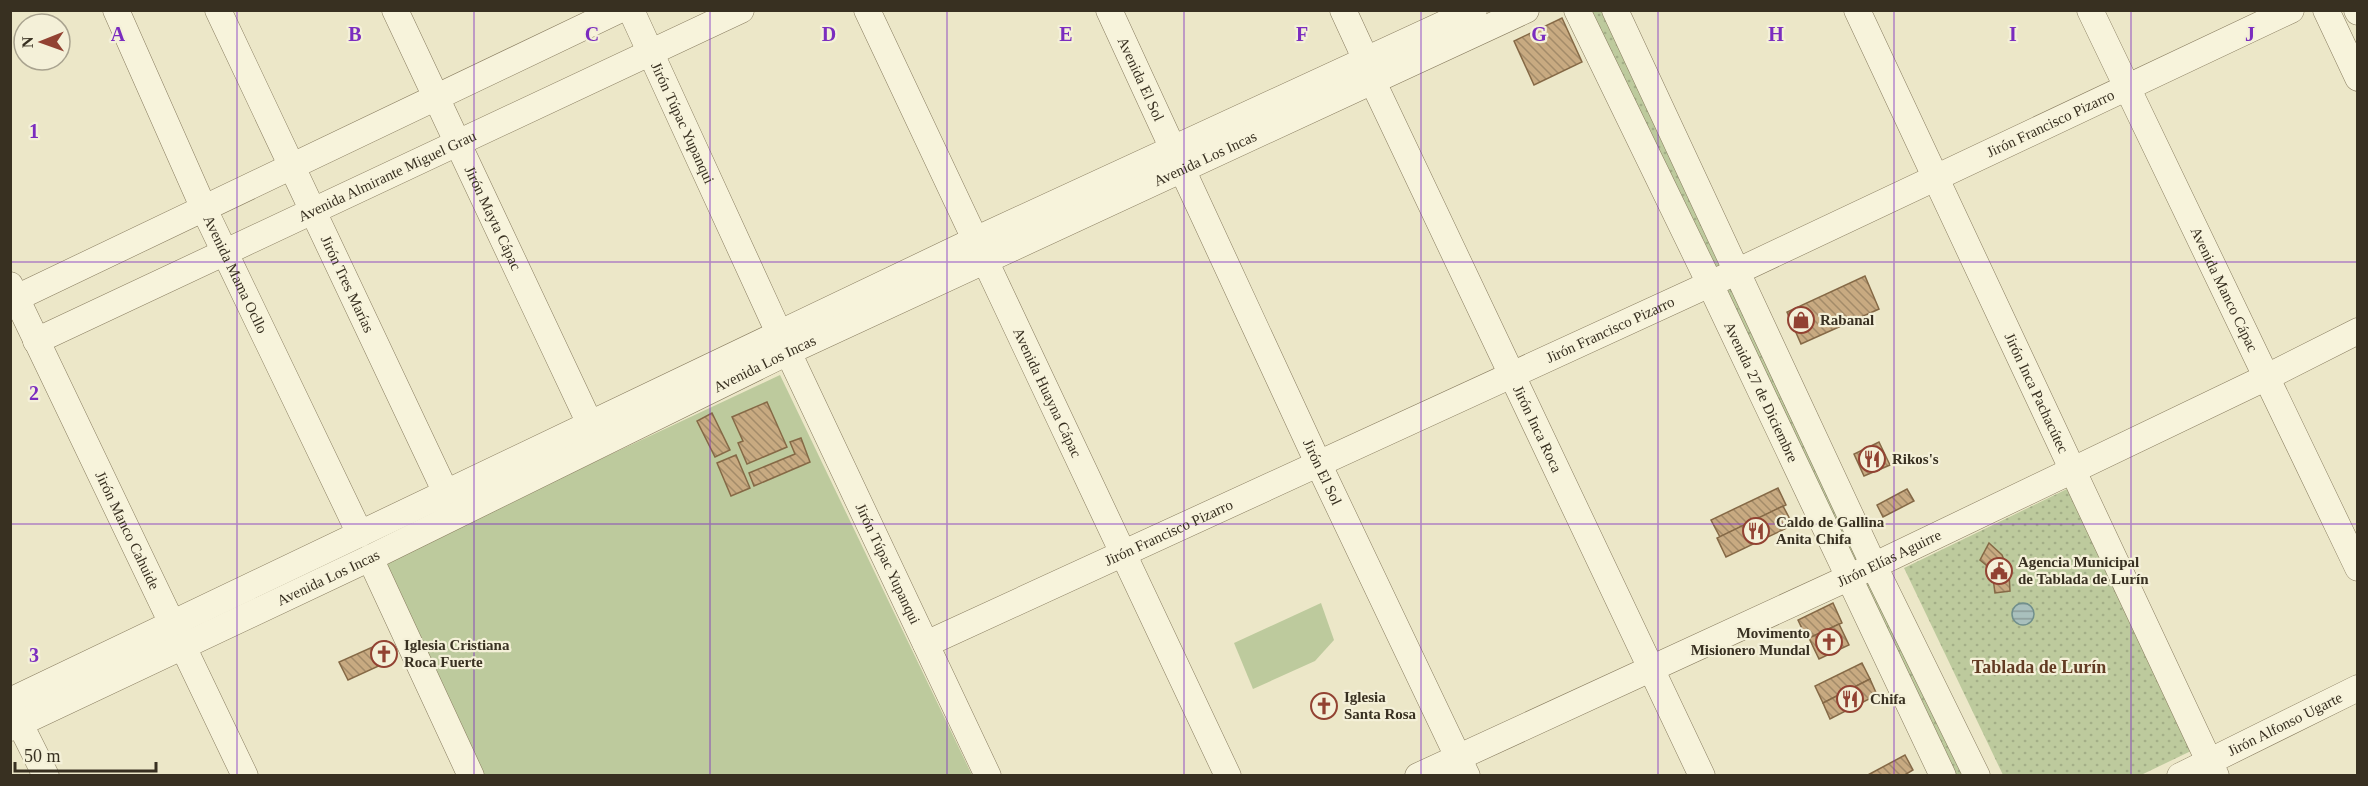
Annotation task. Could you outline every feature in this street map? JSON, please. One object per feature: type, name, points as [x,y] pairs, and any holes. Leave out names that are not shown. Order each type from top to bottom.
[{"type":"street","name":"Avenida Mama Ocllo","points":[[116,10],[204,209],[365,546],[471,776]]},
{"type":"street","name":"Jirón Tres Marías","points":[[218,10],[446,493]]},
{"type":"street","name":"Jirón Mayta Cápac","points":[[395,10],[590,424]]},
{"type":"street","points":[[12,295],[204,209],[619,10]]},
{"type":"street","name":"Jirón Túpac Yupanqui","points":[[631,10],[784,343],[988,776]]},
{"type":"street","name":"Avenida Almirante Miguel Grau","points":[[36,341],[741,10]]},
{"type":"street","name":"Avenida Huayna Cápac","points":[[867,10],[1228,776]]},
{"type":"street","name":"Avenida El Sol","points":[[1109,10],[1178,159]]},
{"type":"street","name":"Jirón Inca Roca","points":[[1343,10],[1512,375],[1702,776]]},
{"type":"street","name":"Avenida Los Incas","points":[[1370,71],[1474,10]]},
{"type":"street","name":"Avenida Los Incas","points":[[14,718],[183,645],[365,546],[980,250],[1370,71],[1526,10]]},
{"type":"street","name":"Avenida 27 de Diciembre","points":[[1577,10],[1710,284],[1943,776]]},
{"type":"street","name":"Avenida 27 de Diciembre","points":[[1615,10],[1874,566],[1977,776]]},
{"type":"street","name":"Jirón Inca Pachacútec","points":[[1857,10],[2213,769]]},
{"type":"street","name":"Avenida Manco Cápac","points":[[2090,10],[2358,568]]},
{"type":"street","name":"Jirón Francisco Pizarro","points":[[926,644],[1736,272],[2291,10]]},
{"type":"street","points":[[2326,10],[2358,78]]},
{"type":"street","name":"Jirón El Sol","points":[[1178,159],[1318,464],[1463,766]]},
{"type":"street","name":"Jirón Manco Cahuide","points":[[12,295],[245,776]]},
{"type":"street","name":"Jirón Elías Aguirre","points":[[1418,776],[1463,766],[1652,670],[1874,566],[2358,332]]},
{"type":"street","name":"Avenida Los Incas","points":[[14,718],[172,622],[365,546],[446,493],[590,424],[784,343]]},
{"type":"street","name":"Jirón Alfonso Ugarte","points":[[2180,776],[2213,769],[2358,688]]},
{"type":"street","points":[[14,718],[46,776]]},
{"type":"green space","points":[[1589,11],[1607,11],[1728,269],[1713,276]]},
{"type":"green space","points":[[1731,278],[1865,563],[1851,569],[1718,285]]},
{"type":"green space","points":[[780,375],[972,775],[481,775],[381,562]]},
{"type":"green space","points":[[2067,489],[2191,751],[2141,775],[2003,775],[1904,568]]},
{"type":"green space","points":[[1871,578],[1969,775],[1952,775],[1858,581]]},
{"type":"green space","points":[[1321,603],[1334,640],[1315,661],[1253,689],[1234,643]]},
{"type":"water","points":[[2023,603],[2031,606],[2034,614],[2031,622],[2023,625],[2015,622],[2012,614],[2015,606]]},
{"type":"building","points":[[1562,18],[1582,62],[1534,85],[1514,41]]},
{"type":"building","points":[[1865,276],[1879,309],[1801,344],[1787,312]]},
{"type":"building","points":[[767,402],[787,447],[747,464],[738,443],[743,441],[732,417]]},
{"type":"building","points":[[712,413],[730,450],[715,457],[697,421]]},
{"type":"building","points":[[801,438],[810,462],[754,486],[749,473],[795,454],[790,442]]},
{"type":"building","name":"Rikos's","points":[[1879,442],[1890,465],[1864,476],[1854,454]]},
{"type":"building","points":[[736,455],[750,488],[731,496],[717,463]]},
{"type":"building","points":[[1778,488],[1786,505],[1720,537],[1711,520]]},
{"type":"building","points":[[1907,489],[1914,501],[1883,517],[1877,505]]},
{"type":"building","name":"Caldo de Gallina Anita Chifa","points":[[1783,506],[1793,525],[1726,557],[1717,538]]},
{"type":"building","points":[[1989,543],[2002,555],[2009,573],[2010,591],[1995,593],[1993,578],[1986,565],[1980,560]]},
{"type":"building","points":[[1833,603],[1842,623],[1807,639],[1798,620]]},
{"type":"building","name":"Movimento Misionero Mundal","points":[[1839,624],[1849,645],[1819,659],[1809,638]]},
{"type":"building","points":[[386,641],[394,659],[348,680],[339,662]]},
{"type":"building","points":[[1862,663],[1870,679],[1823,703],[1815,686]]},
{"type":"building","name":"Chifa","points":[[1870,679],[1877,695],[1830,719],[1823,703]]},
{"type":"building","points":[[1905,755],[1913,770],[1903,776],[1866,776]]},
{"type":"place","name":"Rabanal","points":[[1801,320]]},
{"type":"place","name":"Rikos's","points":[[1872,459]]},
{"type":"place","name":"Caldo de Gallina Anita Chifa","points":[[1756,531]]},
{"type":"place","name":"Agencia Municipal de Tablada de Lurín","points":[[1999,571]]},
{"type":"place","name":"Movimento Misionero Mundal","points":[[1829,642]]},
{"type":"place","name":"Iglesia Cristiana Roca Fuerte","points":[[384,654]]},
{"type":"place","name":"Chifa","points":[[1850,699]]},
{"type":"place","name":"Iglesia Santa Rosa","points":[[1324,706]]},
{"type":"district","name":"Tablada de Lurín","points":[[2039,667]]}]
